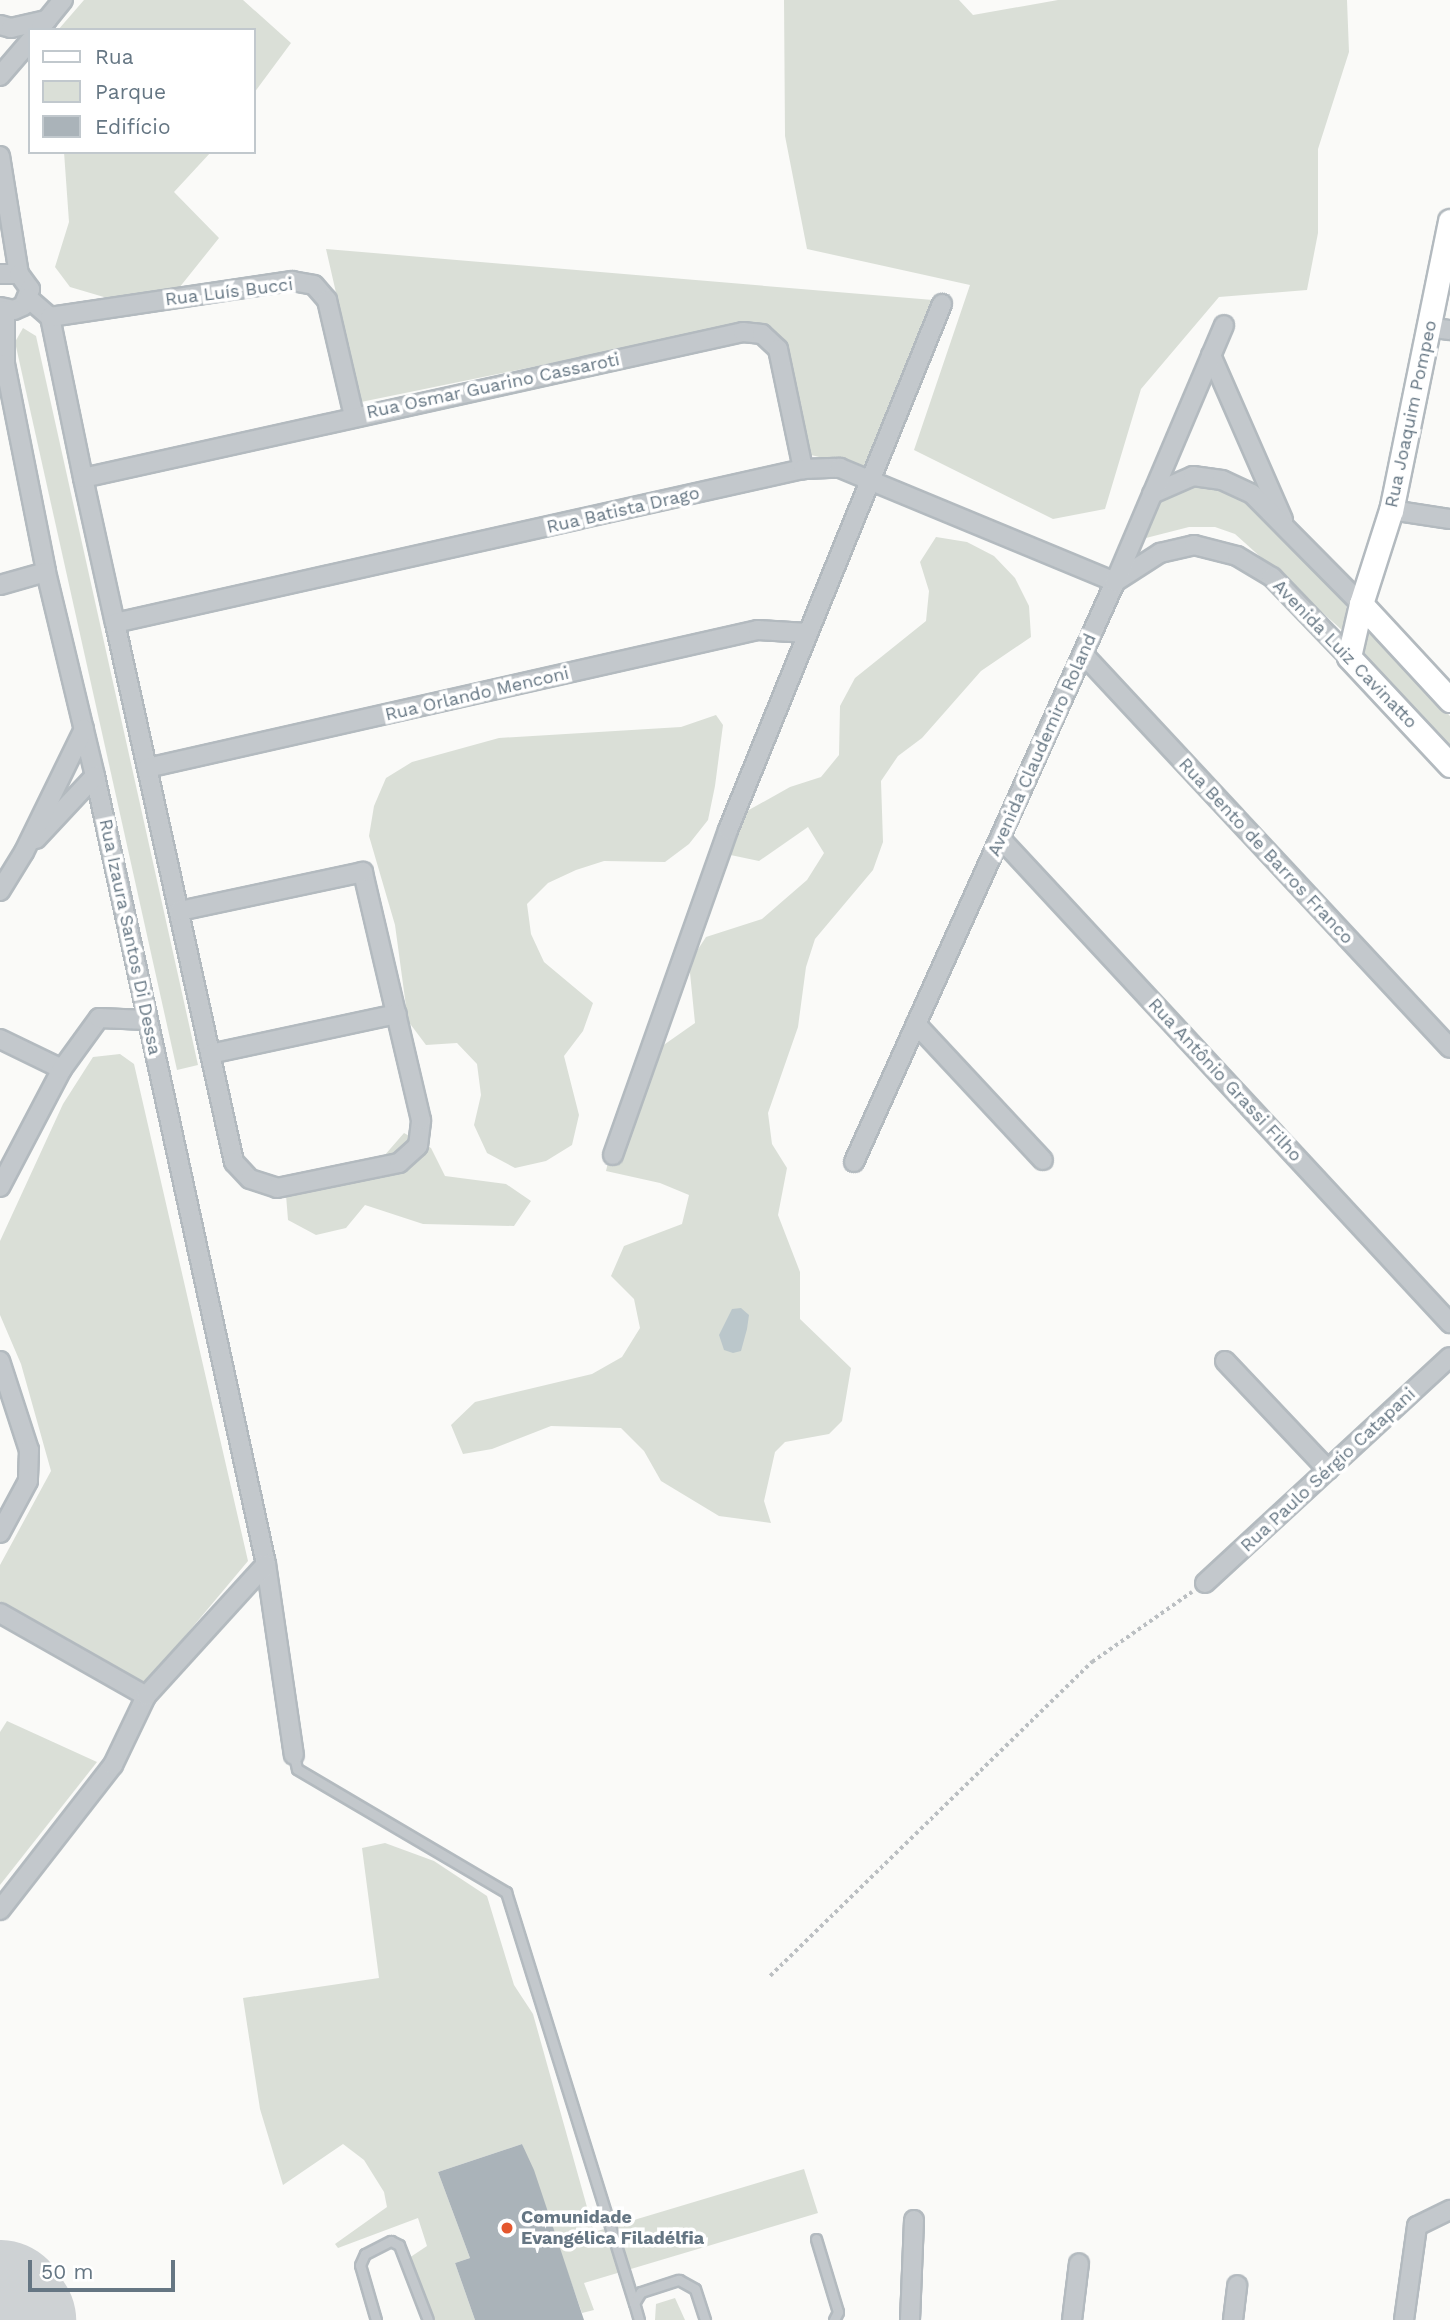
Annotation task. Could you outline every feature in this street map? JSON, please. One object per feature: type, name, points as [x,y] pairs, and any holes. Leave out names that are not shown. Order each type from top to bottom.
[{"type":"street","points":[[0,25],[11,28],[43,25],[63,0]]},
{"type":"street","points":[[0,76],[28,43]]},
{"type":"street","points":[[0,156],[19,274],[30,289],[23,306],[2,308]]},
{"type":"street","name":"Rua Joaquim Pompeo","points":[[1349,657],[1361,604],[1391,510],[1439,329],[1450,220]]},
{"type":"street","points":[[0,274],[19,274]]},
{"type":"street","name":"Rua Luís Bucci","points":[[50,317],[292,281],[314,285],[327,300],[354,416]]},
{"type":"street","points":[[28,298],[50,317],[83,478],[234,1162],[250,1179],[277,1188],[399,1163],[418,1146],[421,1120],[363,872],[179,911]]},
{"type":"street","points":[[613,1155],[728,830],[942,304]]},
{"type":"street","name":"Rua Izaura Santos Di Dessa","points":[[2,308],[5,364],[46,572],[95,776],[266,1564],[294,1755]]},
{"type":"street","name":"Avenida Claudemiro Roland","points":[[854,1162],[1115,582],[1224,325]]},
{"type":"street","name":"Rua Osmar Guarino Cassaroti","points":[[83,478],[743,332],[762,334],[778,349],[803,470]]},
{"type":"street","points":[[1211,355],[1288,530]]},
{"type":"street","name":"Rua Batista Drago","points":[[115,623],[803,470],[840,468],[871,478],[1115,582]]},
{"type":"street","points":[[1152,494],[1193,476],[1222,480],[1252,494],[1361,604],[1450,700]]},
{"type":"street","points":[[1391,510],[1450,519]]},
{"type":"street","name":"Avenida Luiz Cavinatto","points":[[1115,582],[1160,553],[1194,545],[1237,556],[1272,577],[1450,765]]},
{"type":"street","points":[[0,586],[46,572]]},
{"type":"street","name":"Rua Orlando Menconi","points":[[147,768],[758,631],[808,633]]},
{"type":"street","name":"Rua Bento de Barros Franco","points":[[1083,654],[1450,1048]]},
{"type":"street","points":[[0,891],[24,852],[84,729]]},
{"type":"street","points":[[24,852],[95,776]]},
{"type":"street","name":"Rua Antônio Grassi Filho","points":[[1000,838],[1450,1323]]},
{"type":"street","points":[[210,1054],[397,1014]]},
{"type":"street","points":[[0,1187],[62,1069],[99,1018],[147,1020]]},
{"type":"street","points":[[916,1024],[1043,1160]]},
{"type":"street","points":[[0,1039],[62,1069]]},
{"type":"street","name":"Rua Paulo Sérgio Catapani","points":[[1205,1583],[1450,1357]]},
{"type":"street","points":[[0,1361],[29,1450],[27,1481],[0,1533]]},
{"type":"street","points":[[1225,1361],[1328,1470]]},
{"type":"street","points":[[0,1910],[113,1765],[146,1696],[266,1564]]},
{"type":"street","points":[[0,1614],[146,1696]]},
{"type":"street","points":[[1404,2320],[1417,2226],[1447,2210]]},
{"type":"street","points":[[910,2320],[915,2275],[914,2220]]},
{"type":"street","points":[[1072,2320],[1079,2263]]},
{"type":"street","points":[[1233,2320],[1237,2285]]},
{"type":"lane","points":[[294,1755],[297,1769],[506,1892],[627,2290],[639,2320]]},
{"type":"lane","points":[[816,2239],[838,2312],[834,2320]]},
{"type":"lane","points":[[376,2320],[360,2265],[365,2255],[391,2241],[399,2245],[428,2320]]},
{"type":"lane","points":[[627,2290],[641,2292],[679,2280],[695,2289],[705,2320]]},
{"type":"lane","points":[[634,2303],[641,2292]]},
{"type":"path","points":[[770,1976],[1092,1662],[1205,1583]]},
{"type":"green space","points":[[84,0],[243,0],[291,43],[256,90],[256,28],[60,28]]},
{"type":"green space","points":[[784,0],[959,0],[973,15],[1058,0],[1347,0],[1349,52],[1318,149],[1318,233],[1307,290],[1219,297],[1141,389],[1105,509],[1053,519],[914,450],[970,285],[807,249],[785,136]]},
{"type":"green space","points":[[64,154],[209,154],[174,192],[219,238],[179,288],[114,300],[70,287],[55,267],[69,222]]},
{"type":"green space","points":[[326,249],[933,300],[868,469],[811,455],[784,340],[769,325],[752,322],[361,402]]},
{"type":"green space","points":[[23,328],[36,336],[198,1065],[177,1070],[15,342]]},
{"type":"green space","points":[[1193,483],[1217,485],[1260,513],[1347,604],[1343,631],[1235,534],[1215,527],[1189,527],[1142,539],[1158,500]]},
{"type":"green space","points":[[936,537],[967,542],[994,556],[1015,578],[1029,606],[1031,637],[981,671],[922,738],[898,756],[881,781],[883,842],[873,870],[815,939],[806,967],[798,1027],[768,1113],[772,1144],[787,1168],[778,1215],[800,1272],[800,1319],[851,1368],[842,1421],[829,1434],[785,1442],[775,1452],[764,1501],[771,1523],[719,1516],[661,1481],[644,1451],[621,1428],[551,1426],[492,1449],[463,1454],[451,1425],[475,1402],[592,1374],[622,1357],[640,1328],[634,1299],[611,1276],[624,1246],[682,1224],[689,1195],[660,1183],[606,1171],[623,1099],[645,1069],[648,1056],[695,1023],[689,963],[706,937],[762,919],[807,880],[824,853],[808,827],[759,861],[721,853],[735,823],[747,811],[790,787],[821,777],[839,755],[840,706],[855,678],[926,621],[929,591],[920,562]]},
{"type":"green space","points":[[1364,622],[1450,716],[1450,751],[1359,652]]},
{"type":"green space","points":[[716,715],[723,725],[708,820],[689,844],[665,862],[604,861],[576,870],[548,883],[527,904],[531,934],[544,962],[593,1003],[583,1031],[564,1056],[579,1115],[572,1145],[546,1161],[515,1168],[487,1153],[474,1125],[481,1095],[477,1064],[457,1043],[426,1045],[408,1021],[395,925],[369,836],[374,806],[386,778],[412,762],[499,738],[681,727]]},
{"type":"green space","points":[[120,1054],[134,1064],[248,1561],[144,1685],[0,1603],[0,1565],[51,1471],[21,1364],[0,1315],[0,1241],[63,1104],[93,1057]]},
{"type":"green space","points":[[404,1133],[431,1148],[445,1176],[506,1184],[531,1201],[514,1226],[423,1224],[365,1205],[346,1228],[316,1235],[288,1220],[286,1195],[298,1180],[326,1167],[356,1170],[384,1156]]},
{"type":"green space","points":[[7,1721],[97,1762],[0,1885],[0,1732]]},
{"type":"green space","points":[[385,1843],[434,1861],[487,1896],[514,1985],[533,2014],[594,2232],[804,2169],[818,2213],[584,2283],[594,2310],[582,2313],[522,2144],[438,2172],[470,2258],[455,2263],[475,2320],[433,2320],[409,2258],[427,2246],[418,2218],[338,2248],[335,2244],[387,2207],[384,2192],[364,2160],[343,2144],[283,2185],[260,2109],[243,1998],[379,1978],[362,1848]]},
{"type":"green space","points":[[675,2298],[685,2320],[655,2320],[656,2304]]},
{"type":"shaded area","points":[[741,1308],[749,1315],[747,1329],[741,1351],[733,1353],[724,1350],[719,1335],[732,1309]]},
{"type":"building","name":"Comunidade Evangélica Filadélfia","points":[[522,2144],[534,2170],[584,2320],[475,2320],[455,2263],[470,2258],[438,2172]]},
{"type":"runway","points":[[0,2306],[9,2320]]},
{"type":"place","name":"Comunidade Evangélica Filadélfia","points":[[507,2228]]}]
